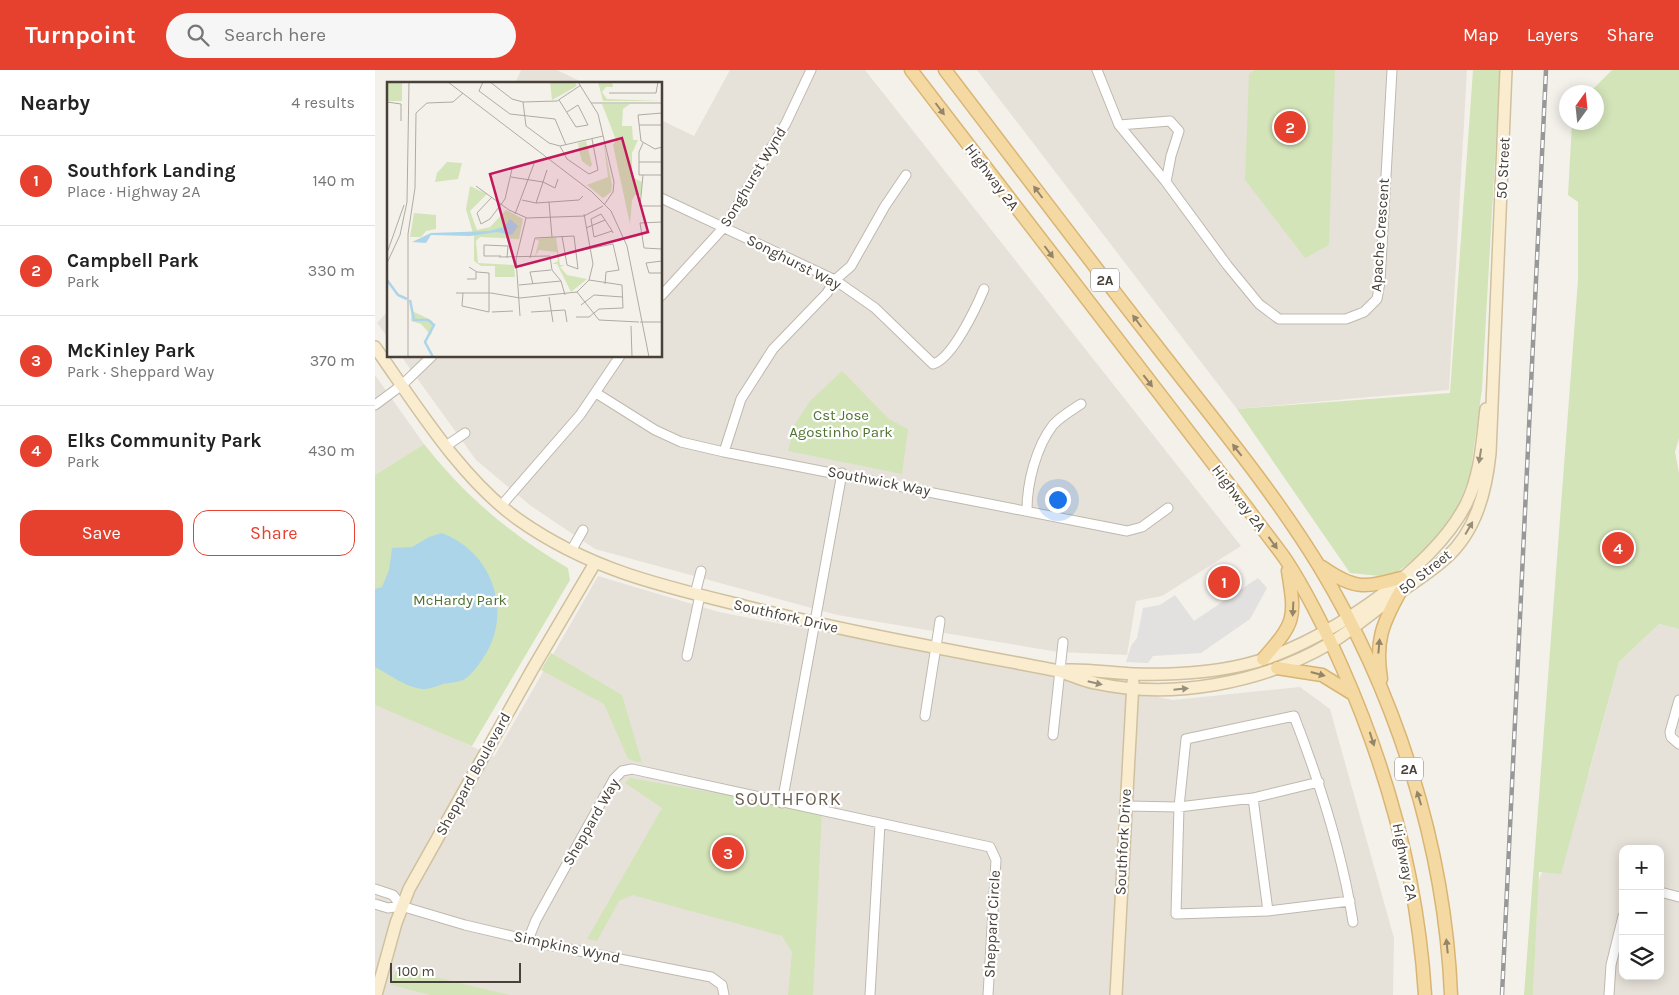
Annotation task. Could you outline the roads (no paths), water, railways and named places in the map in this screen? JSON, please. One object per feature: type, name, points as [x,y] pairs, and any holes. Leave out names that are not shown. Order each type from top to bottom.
[{"type":"main road","name":"Highway 2A","points":[[911,70],[1286,561],[1328,637],[1367,724],[1396,816],[1410,878],[1425,995]]},
{"type":"main road","name":"Highway 2A","points":[[945,70],[1267,488],[1318,564],[1351,623],[1383,694],[1420,802],[1441,893],[1451,995]]},
{"type":"main road","points":[[1263,659],[1283,636],[1293,615],[1294,604],[1286,561]]},
{"type":"main road","points":[[1318,564],[1341,580],[1361,586],[1371,586],[1401,578]]},
{"type":"main road","points":[[1383,694],[1378,660],[1379,640],[1384,621],[1400,592]]},
{"type":"main road","points":[[1277,668],[1322,675],[1354,694]]},
{"type":"street","name":"Songhurst Wynd","points":[[663,294],[725,226],[786,123],[811,70]]},
{"type":"street","name":"Apache Crescent","points":[[1097,70],[1119,125],[1166,182],[1227,265],[1259,304],[1279,319],[1346,319],[1363,312],[1377,299],[1392,70]]},
{"type":"street","name":"50 Street","points":[[1328,637],[1400,592],[1445,559],[1469,529],[1481,503],[1491,453],[1506,70]]},
{"type":"street","points":[[1119,125],[1170,120],[1179,132],[1171,156],[1166,182]]},
{"type":"street","points":[[724,452],[741,399],[773,349],[827,292],[835,280],[851,266],[885,206],[907,175]]},
{"type":"street","name":"Songhurst Way","points":[[663,199],[725,226],[835,280],[875,308],[933,364],[939,363],[961,334],[976,310],[984,289]]},
{"type":"street","name":"Southfork Drive","points":[[375,347],[446,446],[501,506],[526,524],[571,551],[633,578],[815,624],[1059,670],[1134,674],[1191,672],[1243,665],[1328,637]]},
{"type":"street","name":"50 Street","points":[[1351,623],[1434,550],[1449,531],[1467,501],[1479,462],[1494,356]]},
{"type":"street","points":[[375,405],[401,385],[430,358]]},
{"type":"street","points":[[501,506],[596,393],[619,358]]},
{"type":"street","name":"Southwick Way","points":[[596,393],[655,430],[681,442],[724,452],[843,473],[1127,531],[1142,527],[1168,508]]},
{"type":"street","points":[[1027,510],[1032,474],[1043,442],[1054,424],[1081,404]]},
{"type":"street","points":[[446,446],[465,433]]},
{"type":"street","points":[[782,803],[843,473]]},
{"type":"street","points":[[571,551],[583,530]]},
{"type":"street","name":"Sheppard Boulevard","points":[[376,995],[401,906],[532,670],[595,563]]},
{"type":"street","points":[[687,656],[701,572]]},
{"type":"street","points":[[925,716],[941,621]]},
{"type":"street","name":"Southfork Drive","points":[[1059,670],[1094,683],[1133,689],[1179,690],[1234,680],[1277,668],[1306,656],[1328,637]]},
{"type":"street","points":[[1053,734],[1063,642]]},
{"type":"street","name":"Southfork Drive","points":[[1116,995],[1125,806],[1134,674]]},
{"type":"street","points":[[1679,700],[1670,732],[1671,737],[1679,744]]},
{"type":"street","points":[[1350,902],[1268,911],[1176,914],[1179,807],[1186,739],[1294,716],[1319,782],[1347,881],[1353,922]]},
{"type":"street","name":"Sheppard Way","points":[[528,940],[540,911],[614,779],[622,771],[636,770],[782,803]]},
{"type":"street","points":[[1125,806],[1179,807],[1253,798],[1319,782]]},
{"type":"street","points":[[1253,798],[1268,911]]},
{"type":"street","name":"Sheppard Circle","points":[[782,803],[990,847],[996,860],[988,995]]},
{"type":"street","points":[[870,995],[880,824]]},
{"type":"street","points":[[375,889],[393,895],[401,906],[388,908],[375,904]]},
{"type":"street","points":[[1664,893],[1679,897]]},
{"type":"street","name":"Simpkins Wynd","points":[[401,906],[528,940],[711,977],[722,985],[724,995]]},
{"type":"street","points":[[1609,995],[1611,965],[1619,932]]},
{"type":"water","points":[[442,533],[459,541],[473,553],[484,567],[492,582],[496,599],[497,617],[494,635],[487,652],[477,667],[465,679],[424,689],[405,684],[375,667],[375,589],[382,587],[389,570],[392,548],[412,547],[429,537]]},
{"type":"railway","points":[[1502,995],[1546,70]]},
{"type":"place","name":"Campbell Park","points":[[1290,127]]},
{"type":"place","name":"Elks Community Park","points":[[1618,548]]},
{"type":"place","name":"Southfork Landing","points":[[1224,582]]},
{"type":"place","name":"McKinley Park","points":[[728,853]]},
{"type":"district","name":"SOUTHFORK","points":[[788,799]]},
{"type":"park label","name":"Cst Jose Agostinho Park","points":[[841,424]]},
{"type":"park label","name":"McHardy Park","points":[[460,600]]}]
